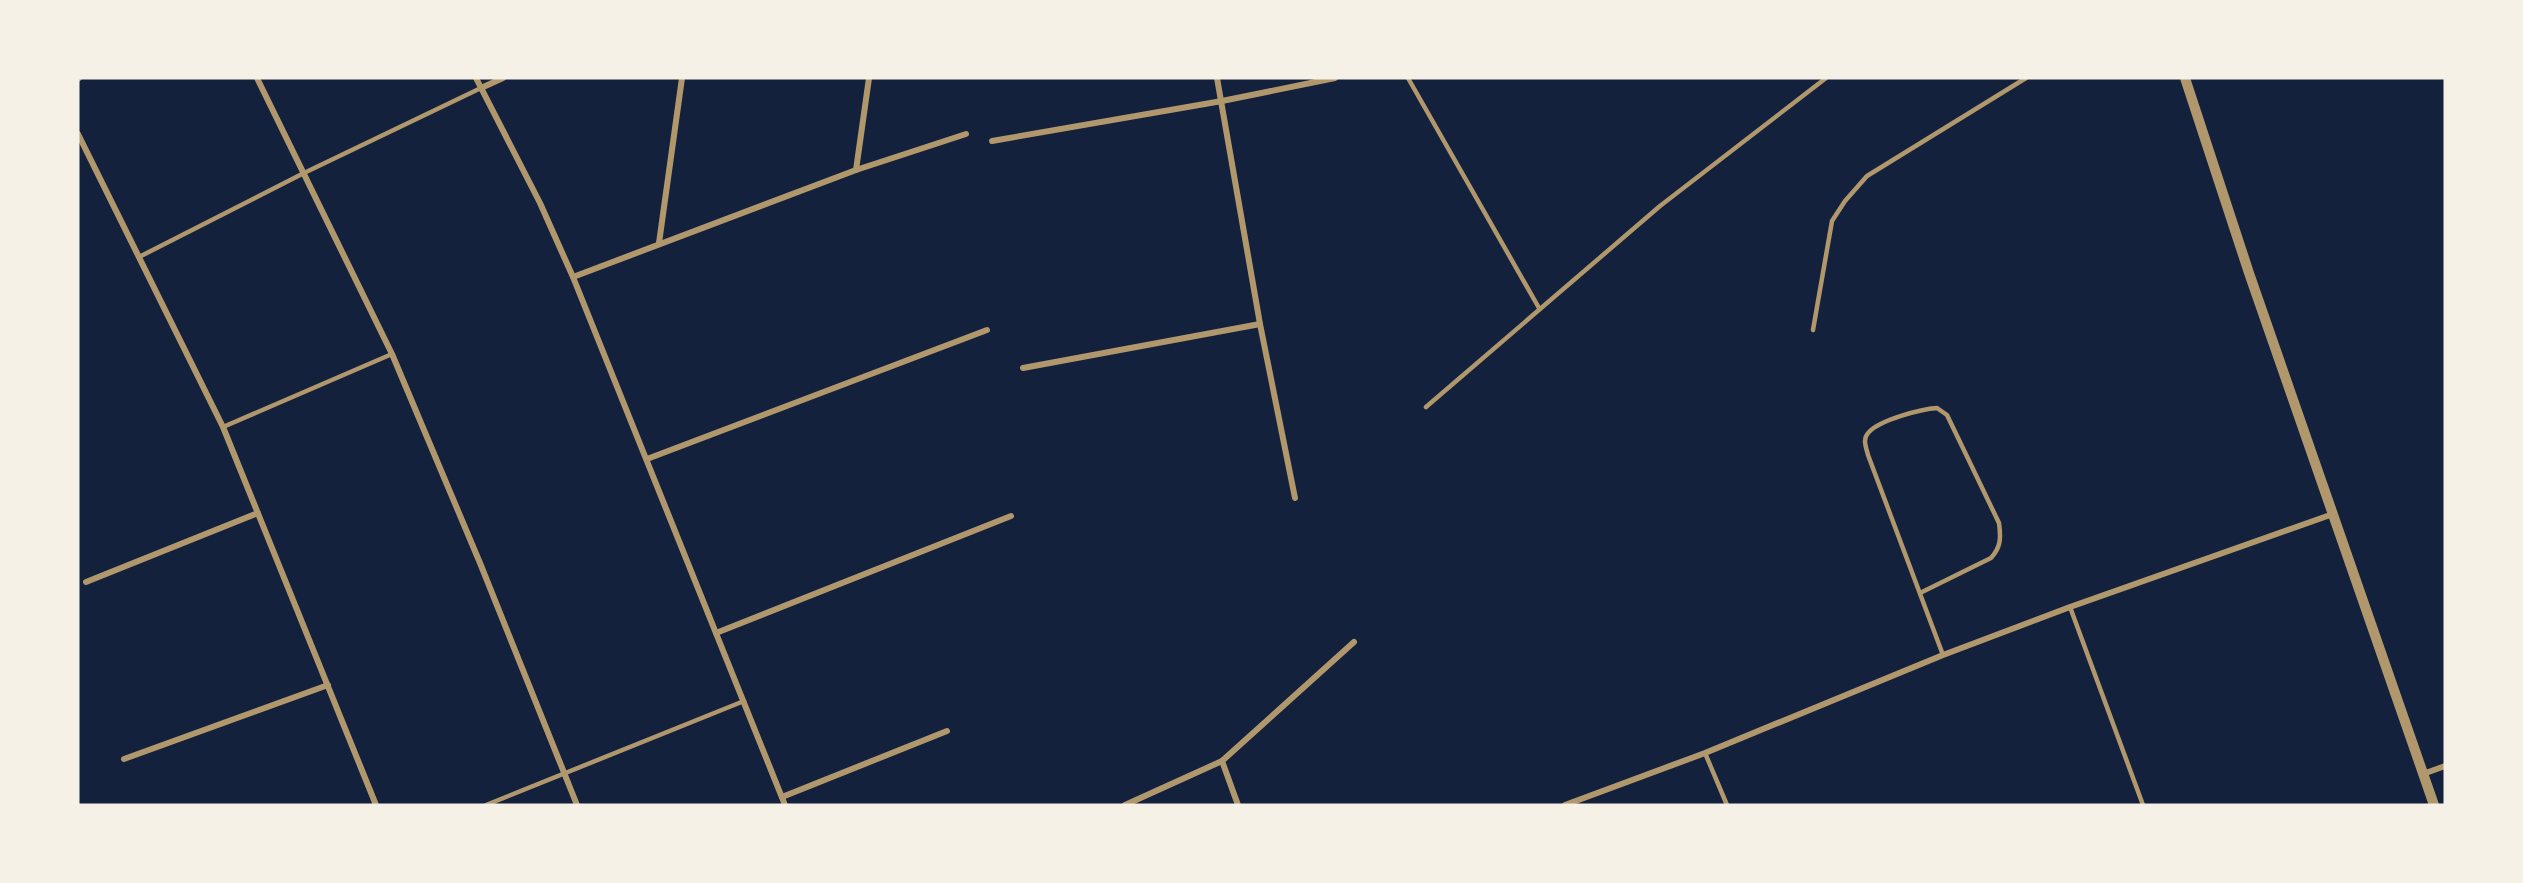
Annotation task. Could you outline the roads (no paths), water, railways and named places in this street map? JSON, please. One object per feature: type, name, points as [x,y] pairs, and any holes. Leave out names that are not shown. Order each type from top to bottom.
[{"type":"street","points":[[257,78],[392,354],[480,563],[577,805]]},
{"type":"street","points":[[476,78],[540,203],[573,277],[785,805]]},
{"type":"street","points":[[481,88],[503,78]]},
{"type":"street","points":[[659,243],[682,78]]},
{"type":"street","points":[[856,171],[869,78]]},
{"type":"street","points":[[1217,78],[1260,324],[1295,498]]},
{"type":"street","points":[[992,141],[1222,101],[1335,78]]},
{"type":"street","points":[[2185,78],[2249,273],[2434,805]]},
{"type":"street","points":[[78,134],[223,427],[376,805]]},
{"type":"street","points":[[573,277],[856,171],[966,134]]},
{"type":"street","points":[[1023,368],[1260,324]]},
{"type":"street","points":[[647,459],[987,330]]},
{"type":"street","points":[[87,582],[258,513]]},
{"type":"street","points":[[1565,805],[1705,753],[1943,655],[2070,607],[2333,514]]},
{"type":"street","points":[[716,633],[1011,516]]},
{"type":"street","points":[[1125,805],[1222,761],[1354,642]]},
{"type":"street","points":[[124,759],[328,685]]},
{"type":"street","points":[[782,797],[947,731]]},
{"type":"street","points":[[1222,761],[1238,805]]},
{"type":"street","points":[[2423,774],[2445,766]]},
{"type":"lane","points":[[1408,78],[1539,308]]},
{"type":"lane","points":[[1426,407],[1539,308],[1605,255],[1659,206],[1826,78]]},
{"type":"lane","points":[[1813,330],[1832,221],[1845,201],[1867,176],[2026,78]]},
{"type":"lane","points":[[139,257],[304,173],[481,88]]},
{"type":"lane","points":[[223,427],[392,354]]},
{"type":"lane","points":[[1920,593],[1991,558],[1998,551],[2001,540],[1999,523],[1953,426],[1947,415],[1937,408],[1921,410],[1878,426],[1868,432],[1864,440],[1868,455],[1943,655]]},
{"type":"lane","points":[[2070,607],[2143,805]]},
{"type":"lane","points":[[486,805],[744,701]]},
{"type":"lane","points":[[1705,753],[1726,805]]}]
